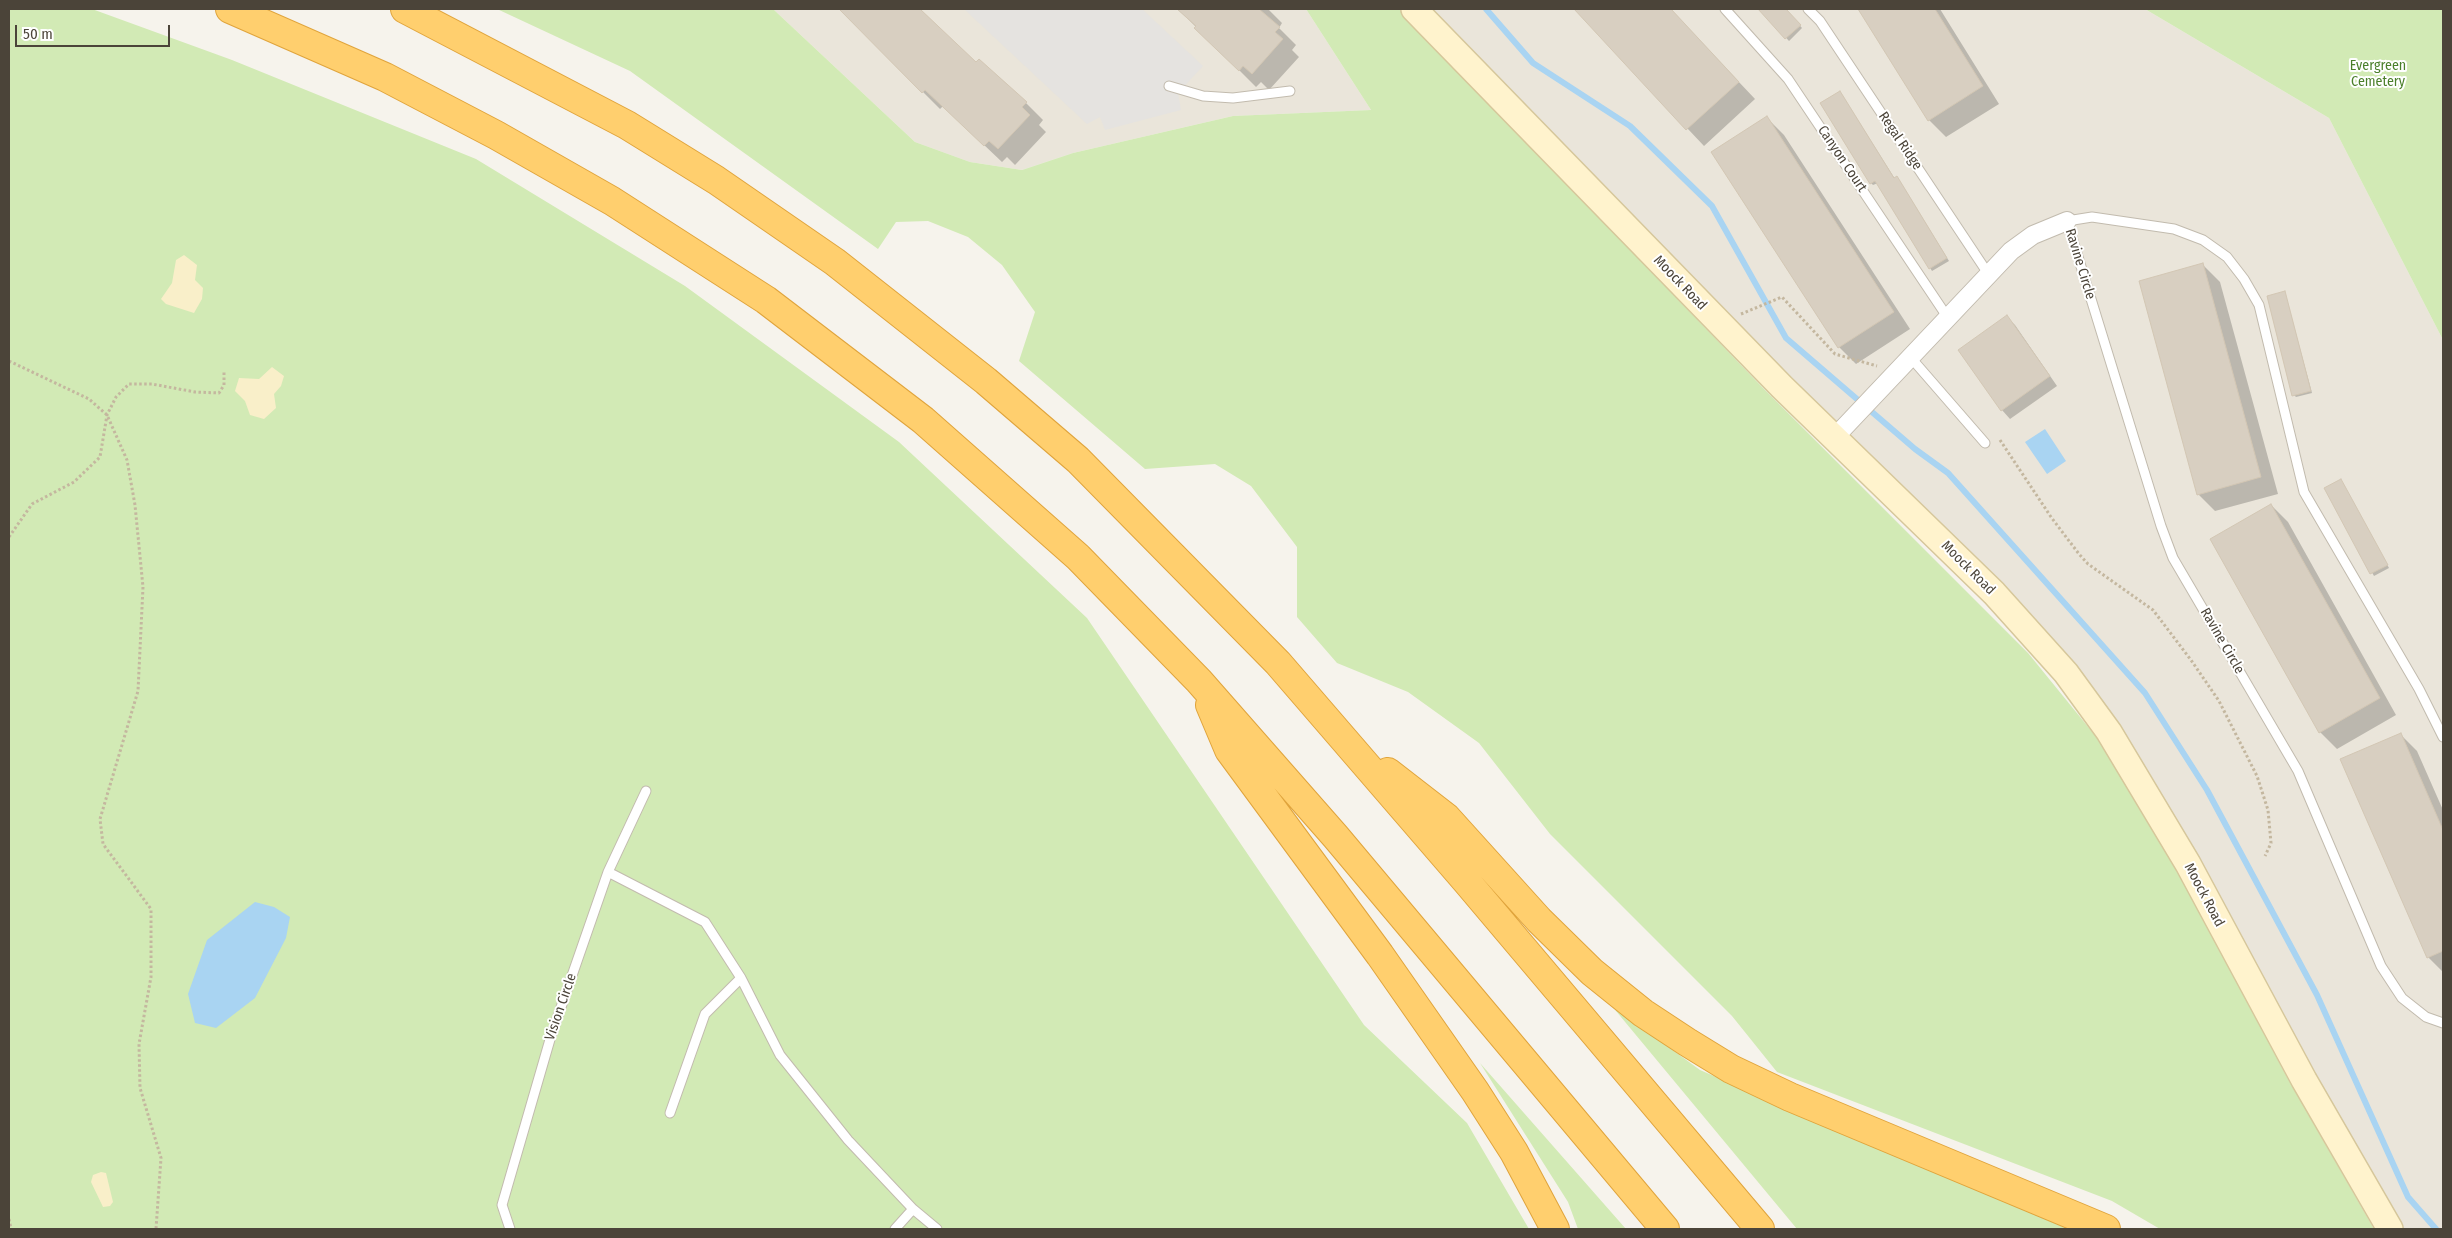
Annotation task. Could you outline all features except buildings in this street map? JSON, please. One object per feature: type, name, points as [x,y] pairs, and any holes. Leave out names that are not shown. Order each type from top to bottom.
[{"type":"highway","points":[[230,9],[385,77],[496,135],[612,200],[758,295],[923,420],[1078,557],[1199,680],[1349,852],[1665,1229]]},
{"type":"highway","points":[[405,9],[610,116],[716,180],[835,262],[936,340],[1078,460],[1231,613],[1341,735],[1760,1229]]},
{"type":"highway","points":[[1199,680],[1229,750],[1374,947],[1475,1091],[1514,1152],[1555,1229]]},
{"type":"highway","points":[[1341,735],[1446,817],[1539,920],[1592,972],[1643,1013],[1687,1042],[1730,1069],[1790,1097],[2106,1229]]},
{"type":"main road","name":"Moock Road","points":[[1414,9],[1834,438],[1994,593],[2066,673],[2109,732],[2188,864],[2304,1080],[2390,1229]]},
{"type":"street","name":"Ravine Circle","points":[[1834,438],[1912,359],[2011,252],[2033,235],[2067,221]]},
{"type":"lane","name":"Canyon Court","points":[[1725,9],[1788,79],[1948,318]]},
{"type":"lane","name":"Regal Ridge","points":[[1808,9],[1826,29],[1989,276]]},
{"type":"lane","points":[[1170,86],[1203,96],[1233,98],[1290,91]]},
{"type":"lane","name":"Ravine Circle","points":[[2443,737],[2420,689],[2304,492],[2258,305],[2244,279],[2227,257],[2203,240],[2174,229],[2092,217],[2067,221],[2161,526],[2174,558],[2298,771],[2381,966],[2402,998],[2426,1018],[2443,1023]]},
{"type":"lane","points":[[1912,359],[1985,443]]},
{"type":"lane","name":"Vision Circle","points":[[510,1229],[502,1205],[551,1036],[608,872],[646,791]]},
{"type":"lane","points":[[608,872],[705,922],[741,978],[780,1055],[848,1140],[913,1208],[937,1229]]},
{"type":"lane","points":[[670,1113],[705,1014],[741,978]]},
{"type":"lane","points":[[895,1229],[913,1208]]},
{"type":"path","points":[[1750,310],[1782,297],[1835,354],[1878,366],[1912,359]]},
{"type":"path","points":[[9,361],[90,399],[107,415],[127,460],[136,505],[142,587],[138,691],[100,819],[103,844],[151,909],[151,977],[139,1044],[140,1088],[161,1158],[156,1229]]},
{"type":"path","points":[[9,537],[32,504],[74,482],[100,457],[107,415],[116,397],[129,384],[152,384],[195,392],[219,394],[224,385],[224,371]]},
{"type":"path","points":[[1985,443],[1997,435],[2051,517],[2079,554],[2088,564],[2153,610],[2219,701],[2257,776],[2268,810],[2271,826],[2271,843],[2265,856]]},
{"type":"path","points":[[9,1218],[11,1229]]},
{"type":"shaded area","points":[[773,9],[1306,9],[1371,110],[1233,116],[1073,153],[1022,170],[970,162],[915,142]]},
{"type":"shaded area","points":[[964,9],[1142,9],[1203,66],[1178,93],[1181,110],[1105,130],[1100,117],[1087,124]]},
{"type":"shaded area","points":[[1414,9],[2145,9],[2329,118],[2443,340],[2443,1229],[2390,1229],[2090,707]]},
{"type":"green space","points":[[9,9],[92,9],[232,60],[476,159],[685,286],[899,442],[1087,618],[1364,1025],[1467,1123],[1529,1229],[9,1229]]},
{"type":"green space","points":[[497,9],[773,9],[915,142],[970,162],[1022,170],[1073,153],[1233,116],[1371,110],[1306,9],[1399,9],[1764,389],[2028,653],[2124,771],[2287,1077],[2374,1229],[2160,1229],[2112,1201],[1777,1072],[1732,1016],[1550,834],[1479,743],[1408,692],[1337,663],[1297,617],[1297,547],[1251,486],[1215,464],[1145,469],[1019,361],[1035,312],[1002,265],[968,237],[928,221],[896,222],[878,249],[630,71]]},
{"type":"green space","name":"Evergreen Cemetery","points":[[2145,9],[2443,9],[2443,340],[2329,118]]},
{"type":"green space","points":[[1611,1005],[1700,1070],[2068,1229],[1797,1229]]},
{"type":"green space","points":[[1480,1063],[1626,1229],[1578,1229],[1568,1202]]},
{"type":"sand","points":[[184,255],[197,265],[195,280],[203,288],[202,299],[194,313],[166,304],[161,299],[172,283],[176,260]]},
{"type":"sand","points":[[272,367],[284,376],[281,386],[274,394],[276,408],[264,419],[250,415],[245,401],[235,391],[239,378],[259,379]]},
{"type":"sand","points":[[101,1172],[106,1173],[113,1202],[110,1206],[103,1207],[91,1182],[93,1175]]},
{"type":"water","points":[[2045,429],[2066,461],[2047,474],[2025,442]]},
{"type":"water","points":[[255,902],[274,907],[290,917],[286,938],[255,998],[216,1028],[195,1023],[188,994],[207,940]]},
{"type":"waterway","points":[[1486,9],[1533,63],[1630,126],[1712,206],[1786,338],[1915,449],[1948,473],[2145,693],[2207,790],[2317,995],[2408,1197],[2436,1229]]}]
